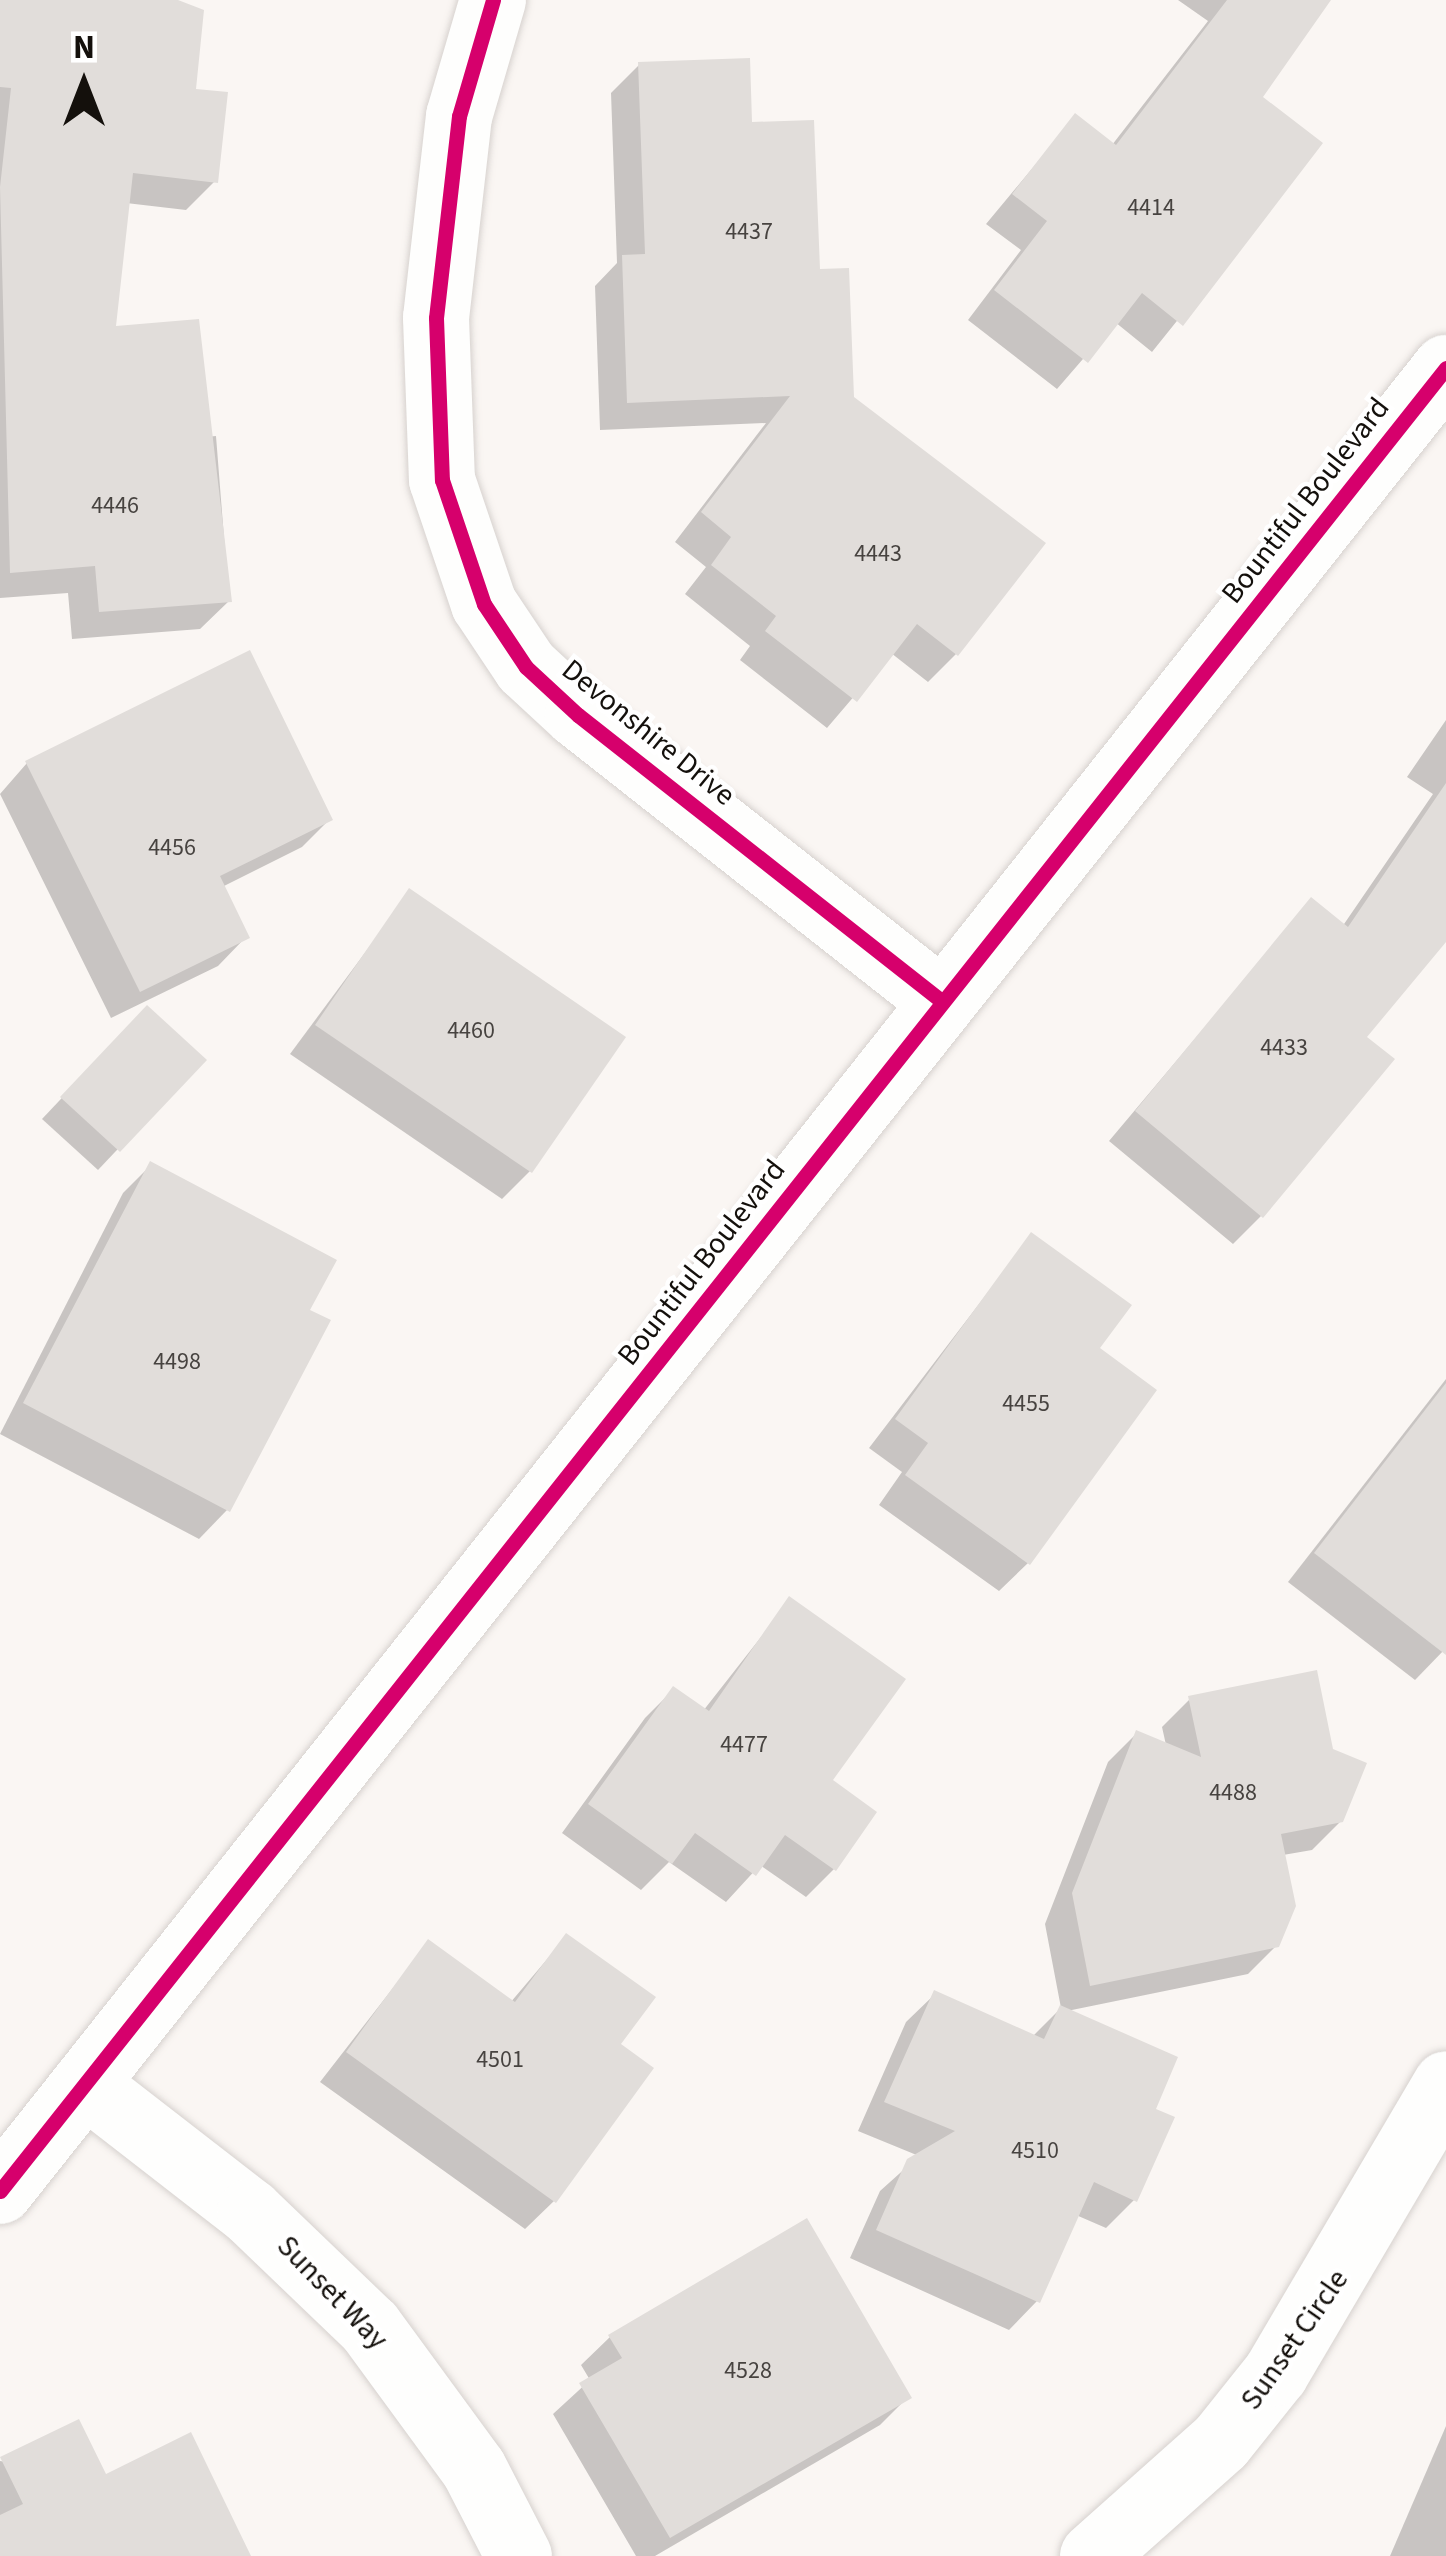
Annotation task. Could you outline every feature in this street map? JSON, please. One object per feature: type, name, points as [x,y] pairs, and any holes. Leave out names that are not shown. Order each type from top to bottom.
[{"type":"street","name":"Devonshire Drive","points":[[493,0],[459,116],[436,318],[442,479],[475,583],[526,668],[578,715],[943,1002]]},
{"type":"street","name":"Bountiful Boulevard","points":[[0,2191],[1446,368]]},
{"type":"street","name":"Sunset Way","points":[[85,2084],[250,2212],[370,2327],[474,2469],[519,2556]]},
{"type":"street","name":"Sunset Circle","points":[[1093,2556],[1221,2442],[1276,2373],[1446,2084]]},
{"type":"building","points":[[0,0],[178,0],[204,10],[196,89],[228,92],[218,183],[133,173],[116,326],[199,319],[232,602],[99,612],[95,566],[10,573],[0,187],[11,88],[0,87]]},
{"type":"building","points":[[1227,0],[1331,0],[1263,97],[1323,143],[1183,326],[1142,293],[1088,363],[994,290],[1047,221],[1012,194],[1075,113],[1116,145]]},
{"type":"building","points":[[750,58],[752,122],[814,120],[820,269],[849,268],[854,397],[1046,543],[958,656],[917,624],[857,702],[765,631],[776,616],[711,565],[731,537],[701,512],[790,396],[627,403],[622,255],[645,254],[638,62]]},
{"type":"building","points":[[250,650],[333,820],[220,876],[250,938],[140,992],[25,761]]},
{"type":"building","points":[[1446,783],[1446,942],[1367,1037],[1395,1059],[1263,1218],[1135,1111],[1311,897],[1348,927]]},
{"type":"building","points":[[409,888],[626,1037],[532,1173],[315,1025]]},
{"type":"building","points":[[147,1005],[207,1060],[120,1152],[60,1097]]},
{"type":"building","points":[[150,1161],[337,1260],[310,1310],[331,1320],[230,1512],[23,1403]]},
{"type":"building","points":[[1031,1232],[1132,1305],[1100,1348],[1157,1390],[1030,1565],[905,1475],[928,1443],[895,1419]]},
{"type":"building","points":[[1446,1383],[1446,1655],[1314,1553]]},
{"type":"building","points":[[789,1596],[906,1679],[833,1780],[877,1812],[836,1871],[785,1835],[756,1876],[695,1833],[672,1864],[588,1804],[673,1686],[709,1711]]},
{"type":"building","points":[[1317,1670],[1333,1749],[1367,1763],[1343,1822],[1281,1834],[1296,1906],[1279,1947],[1090,1986],[1072,1893],[1136,1730],[1201,1757],[1188,1696]]},
{"type":"building","points":[[566,1933],[656,1997],[621,2044],[654,2068],[556,2203],[346,2052],[428,1939],[515,2002]]},
{"type":"building","points":[[934,1990],[1044,2039],[1060,2005],[1178,2057],[1156,2109],[1175,2117],[1137,2202],[1094,2182],[1040,2303],[876,2230],[907,2159],[955,2131],[884,2102]]},
{"type":"building","points":[[807,2218],[912,2398],[670,2538],[579,2383],[622,2358],[608,2335]]},
{"type":"building","points":[[79,2419],[106,2474],[191,2432],[251,2556],[0,2556],[0,2515],[23,2504],[0,2457]]},
{"type":"cycle path","points":[[493,0],[459,116],[436,318],[442,480],[484,604],[526,667],[578,715],[943,1002]]},
{"type":"cycle path","points":[[0,2191],[1446,368]]}]
